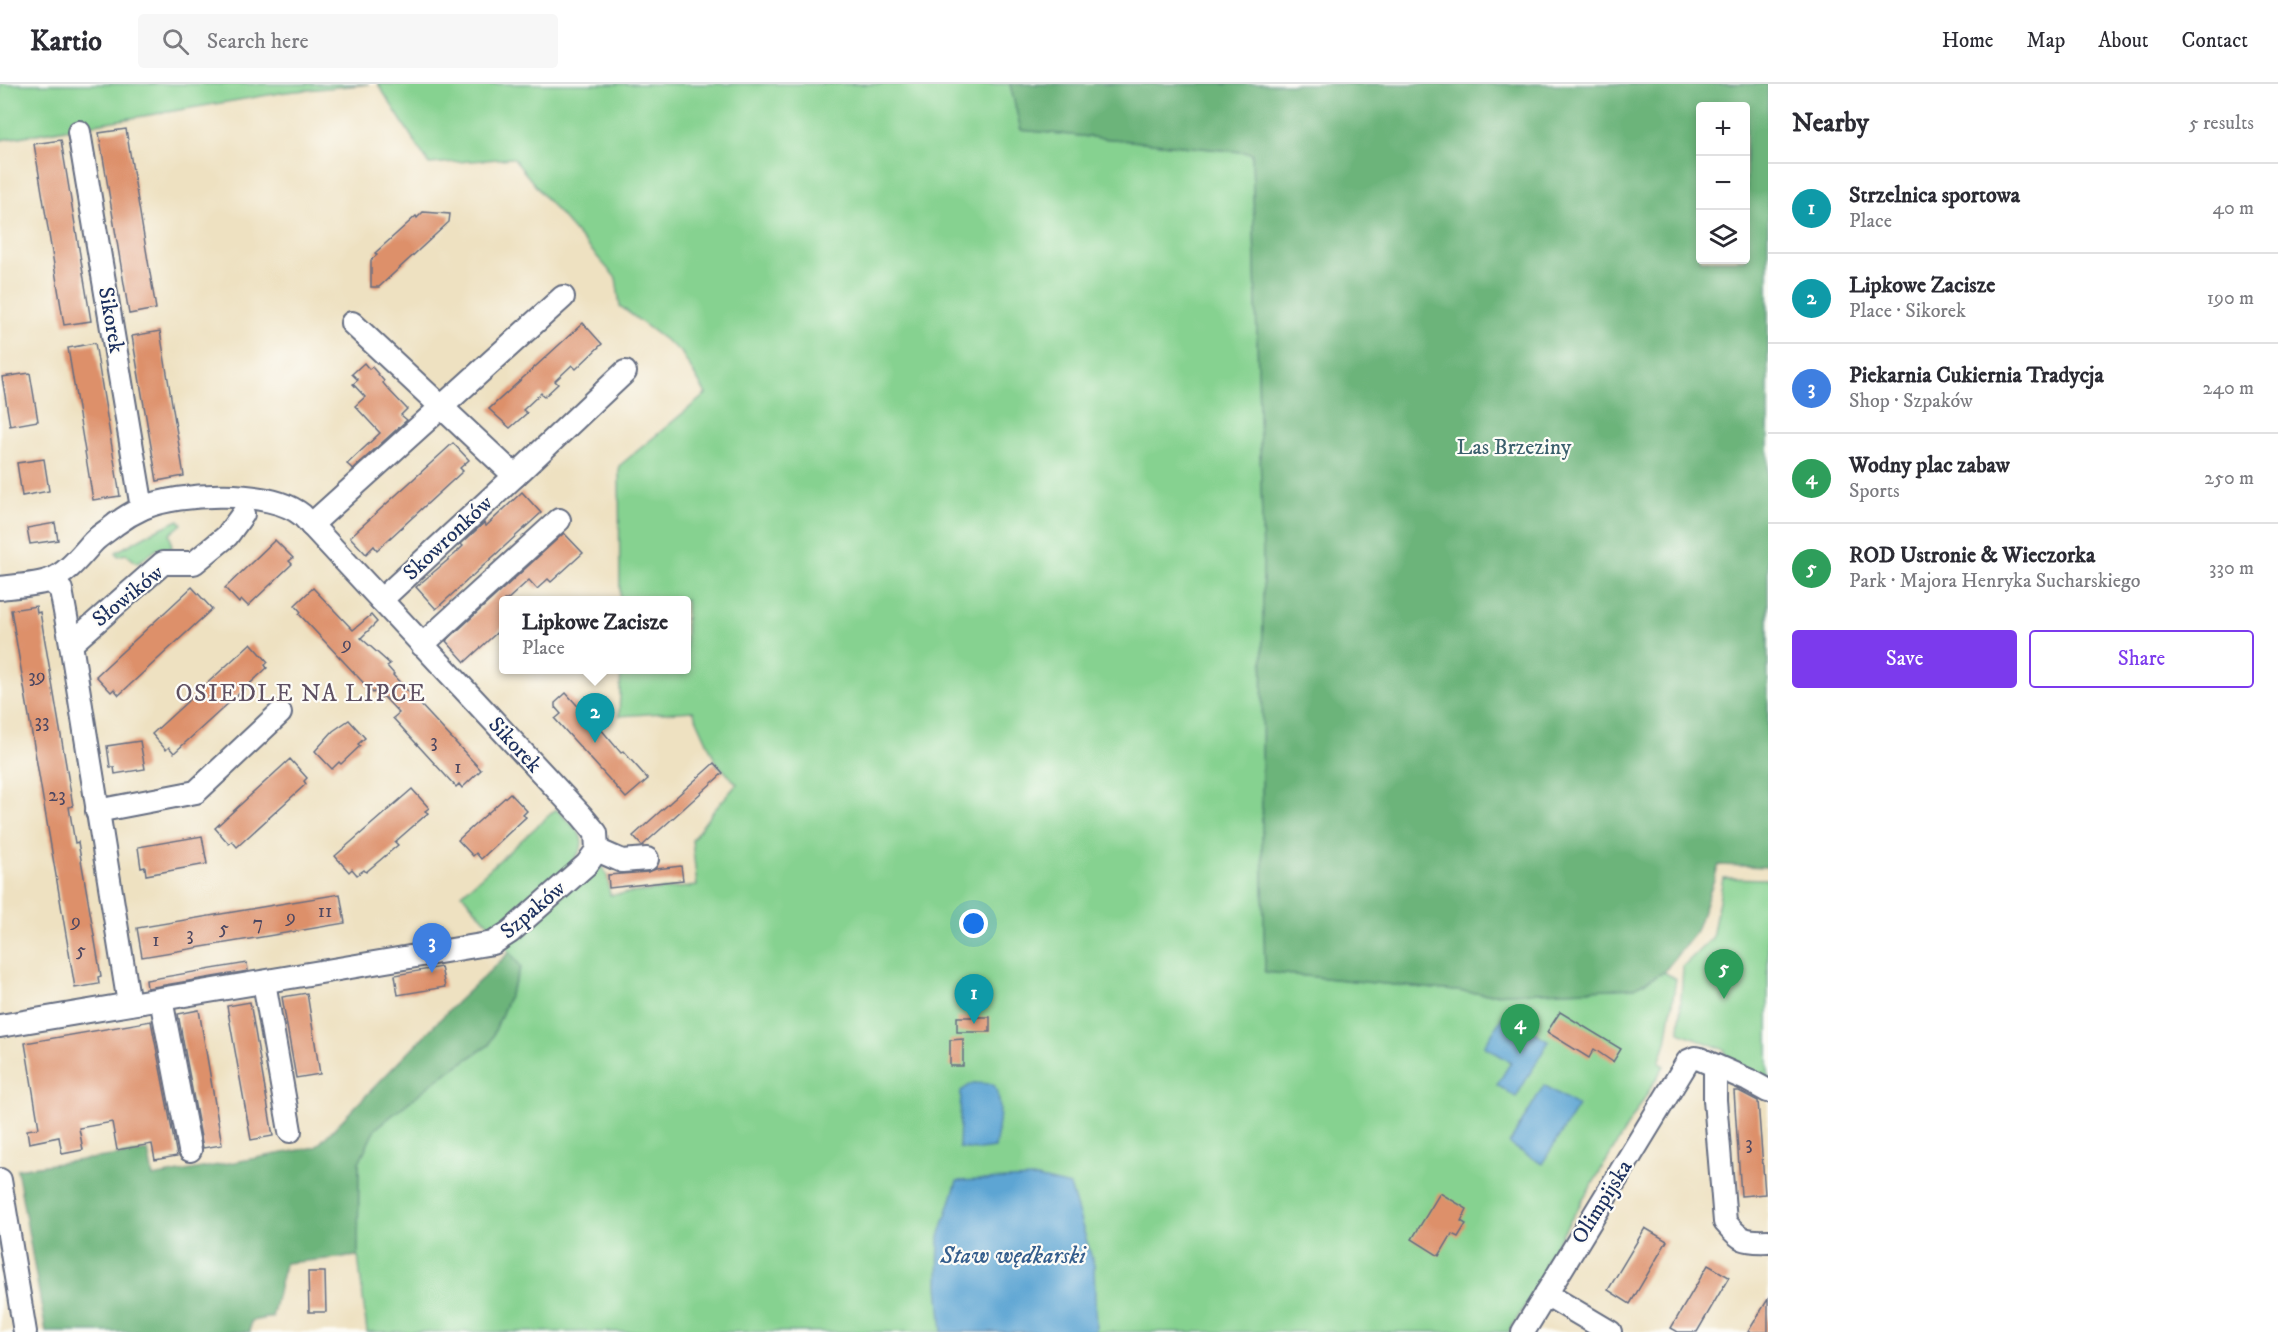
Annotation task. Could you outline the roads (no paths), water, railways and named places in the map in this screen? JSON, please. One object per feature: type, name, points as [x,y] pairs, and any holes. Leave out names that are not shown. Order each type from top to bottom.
[{"type":"street","name":"Sikorek","points":[[80,132],[142,508]]},
{"type":"street","points":[[311,525],[563,297]]},
{"type":"street","points":[[352,323],[515,476]]},
{"type":"street","name":"Skowronków","points":[[381,600],[624,372]]},
{"type":"street","name":"Sikorek","points":[[0,588],[50,580],[72,565],[96,539],[142,508],[163,501],[209,496],[260,498],[295,509],[581,815],[596,833],[597,850]]},
{"type":"street","name":"Słowików","points":[[71,644],[163,563],[194,563],[227,536],[243,514]]},
{"type":"street","points":[[422,645],[559,520]]},
{"type":"street","name":"Słowików","points":[[50,580],[61,590],[129,1004]]},
{"type":"street","points":[[97,811],[196,792],[280,713]]},
{"type":"street","points":[[597,850],[622,861],[647,859]]},
{"type":"street","name":"Szpaków","points":[[0,1026],[493,943],[510,932],[587,864],[597,850]]},
{"type":"street","points":[[264,982],[290,1131]]},
{"type":"street","points":[[161,999],[190,1150]]},
{"type":"street","name":"Olimpijska","points":[[1522,1332],[1682,1071],[1692,1059],[1700,1059],[1715,1066]]},
{"type":"street","points":[[1768,1091],[1715,1066],[1715,1100],[1725,1222],[1738,1237],[1746,1241],[1768,1241]]},
{"type":"street","points":[[0,1180],[25,1332]]},
{"type":"street","points":[[1546,1294],[1610,1332]]},
{"type":"water","points":[[1504,1014],[1549,1041],[1516,1097],[1497,1085],[1511,1062],[1484,1046]]},
{"type":"water","points":[[973,1083],[993,1084],[997,1091],[1000,1115],[995,1148],[979,1150],[959,1148],[961,1091]]},
{"type":"water","points":[[1544,1085],[1578,1106],[1542,1164],[1509,1144]]},
{"type":"water","name":"Staw wędkarski","points":[[1037,1178],[1070,1186],[1094,1265],[1096,1332],[942,1332],[938,1284],[939,1237],[957,1181]]},
{"type":"place","name":"Lipkowe Zacisze","points":[[595,743]]},
{"type":"place","name":"Piekarnia Cukiernia Tradycja","points":[[432,973]]},
{"type":"place","name":"ROD Ustronie & Wieczorka","points":[[1724,999]]},
{"type":"place","name":"Strzelnica sportowa","points":[[974,1024]]},
{"type":"place","name":"Wodny plac zabaw","points":[[1520,1054]]},
{"type":"district","name":"OSIEDLE NA LIPCE","points":[[301,694]]},
{"type":"park label","name":"Las Brzeziny","points":[[1514,447]]}]
